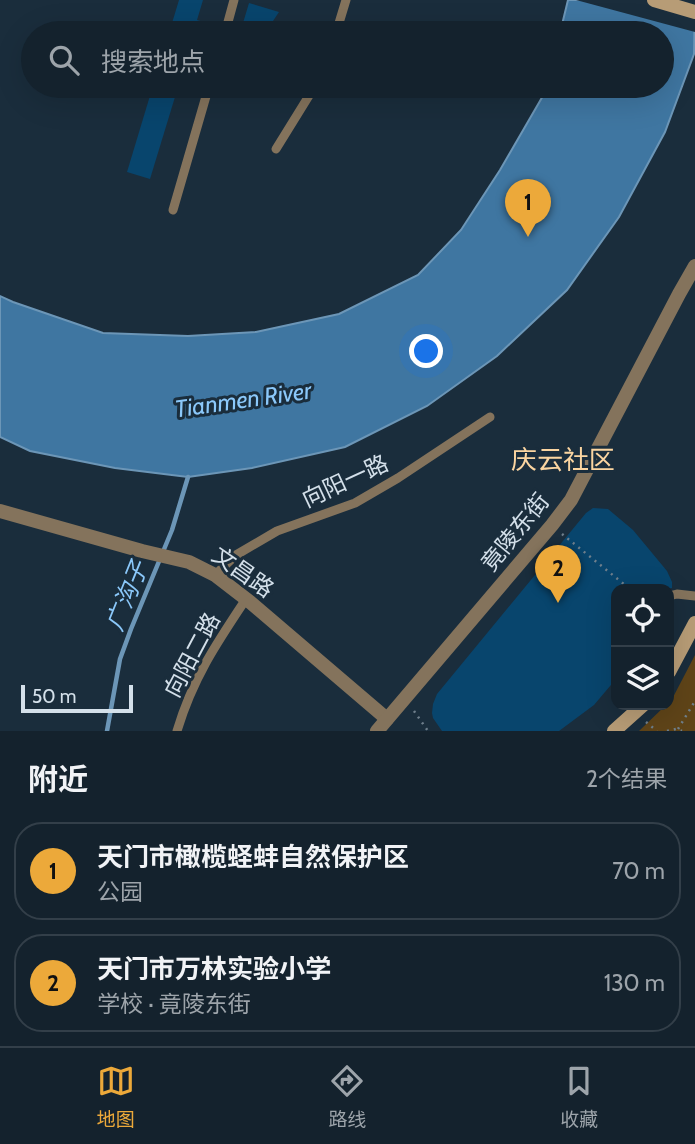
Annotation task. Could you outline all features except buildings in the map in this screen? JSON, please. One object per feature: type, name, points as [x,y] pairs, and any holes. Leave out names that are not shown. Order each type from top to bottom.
[{"type":"main road","points":[[654,0],[695,12]]},
{"type":"main road","points":[[674,663],[695,623]]},
{"type":"main road","points":[[674,676],[695,638]]},
{"type":"main road","points":[[614,731],[642,711]]},
{"type":"main road","points":[[625,731],[642,711]]},
{"type":"street","name":"竟陵东街","points":[[377,731],[552,526],[571,500],[695,266]]},
{"type":"street","name":"文昌路","points":[[0,511],[189,562],[215,575],[387,719]]},
{"type":"lane","points":[[228,21],[234,0]]},
{"type":"lane","points":[[340,21],[346,0]]},
{"type":"lane","points":[[173,210],[206,98]]},
{"type":"lane","points":[[276,149],[308,98]]},
{"type":"lane","name":"向阳一路","points":[[215,575],[236,555],[277,531],[355,503],[388,484],[490,416]]},
{"type":"lane","points":[[674,595],[695,596]]},
{"type":"lane","name":"向阳二路","points":[[177,731],[199,673],[246,599]]},
{"type":"path","points":[[552,526],[624,584]]},
{"type":"path","points":[[405,698],[428,731]]},
{"type":"path","points":[[667,731],[680,730],[695,701]]},
{"type":"path","points":[[642,711],[657,731]]},
{"type":"shaded area","points":[[695,655],[695,731],[639,731],[661,710],[674,710],[674,695]]},
{"type":"water","name":"Tianmen River","points":[[568,0],[695,0],[694,54],[665,132],[619,217],[567,290],[497,356],[427,406],[345,447],[252,468],[188,477],[115,468],[30,451],[0,437],[0,296],[103,333],[188,336],[256,332],[339,314],[418,275],[461,230],[542,98],[674,98],[674,21],[563,21]]},
{"type":"pier","points":[[576,0],[695,0],[695,32],[674,26],[674,21],[654,21]]},
{"type":"waterway","name":"广沟子","points":[[107,731],[120,659],[172,530],[188,477]]},
{"type":"place","name":"天门市橄榄蛏蚌自然保护区","points":[[528,237]]},
{"type":"place","name":"天门市万林实验小学","points":[[558,603]]},
{"type":"district","name":"庆云社区","points":[[563,460]]}]
